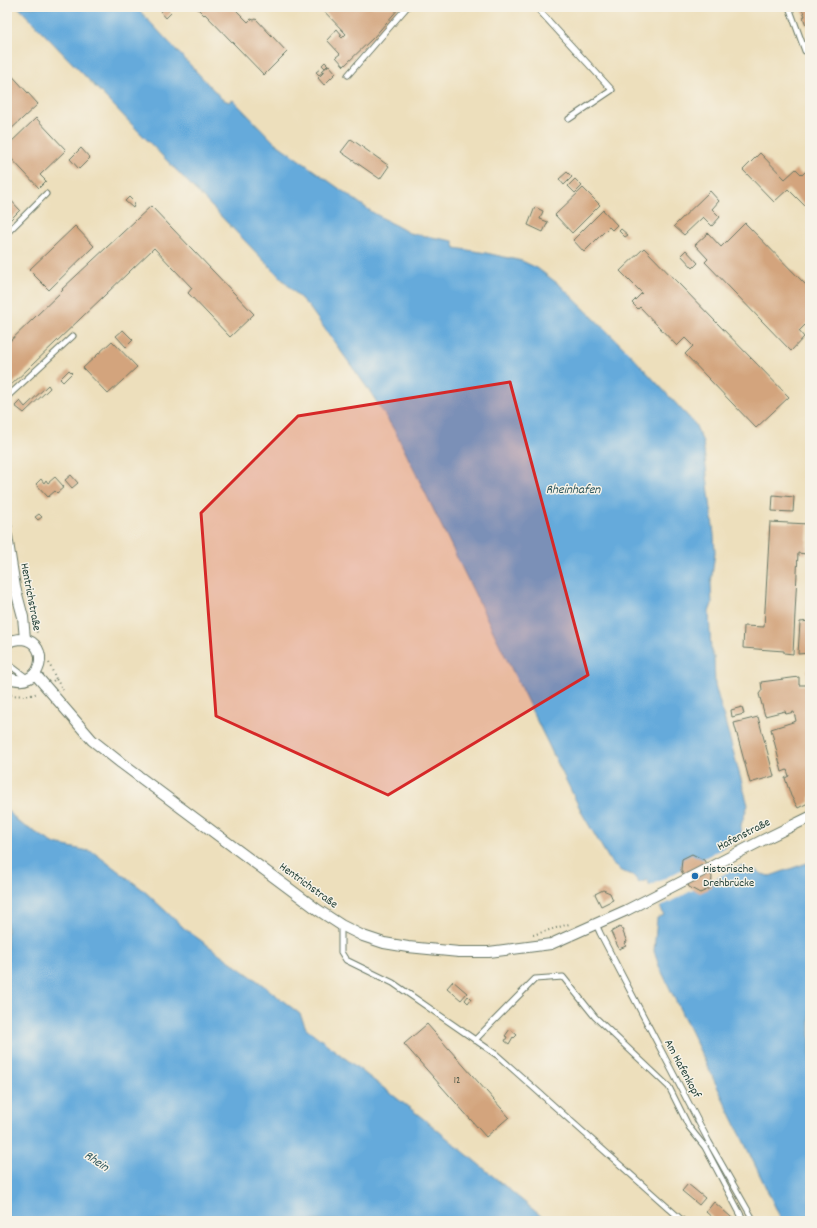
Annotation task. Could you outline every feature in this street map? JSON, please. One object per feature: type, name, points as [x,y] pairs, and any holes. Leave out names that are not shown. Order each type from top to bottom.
[{"type":"street","name":"Hentrichstraße","points":[[10,534],[15,587],[23,617],[25,639]]},
{"type":"street","name":"Hentrichstraße","points":[[7,643],[11,640],[25,639],[34,645],[39,653],[40,661],[39,668],[31,676],[46,686],[92,740],[312,905],[341,925],[363,936],[384,943],[408,947],[459,952],[489,952],[552,944],[627,910]]},
{"type":"street","points":[[7,677],[17,680],[24,680],[31,676]]},
{"type":"street","name":"Hafenstraße","points":[[627,910],[810,817]]},
{"type":"lane","points":[[348,75],[407,7]]},
{"type":"lane","points":[[536,7],[612,90],[569,119]]},
{"type":"lane","points":[[789,7],[805,51],[810,50]]},
{"type":"lane","points":[[7,232],[46,194]]},
{"type":"lane","points":[[7,397],[73,336]]},
{"type":"lane","points":[[7,663],[31,676]]},
{"type":"lane","name":"Am Hafenkopf","points":[[596,924],[709,1142],[754,1221]]},
{"type":"lane","points":[[341,925],[340,952],[346,960],[393,982],[497,1055],[683,1221]]},
{"type":"lane","points":[[475,1040],[534,979],[563,977],[595,1017],[669,1087],[689,1127],[705,1147],[744,1221]]},
{"type":"path","points":[[7,486],[10,534]]},
{"type":"path","points":[[34,622],[40,640]]},
{"type":"path","points":[[48,659],[56,679],[63,690]]},
{"type":"path","points":[[7,694],[13,696],[35,695],[56,679]]},
{"type":"path","points":[[529,937],[571,923]]},
{"type":"highlighted area","points":[[510,382],[588,675],[388,795],[216,716],[201,513],[298,416]]},
{"type":"water","name":"Rheinhafen","points":[[18,7],[136,7],[222,99],[229,102],[233,100],[274,142],[372,212],[409,233],[453,241],[455,248],[522,261],[537,268],[561,286],[627,351],[695,424],[703,442],[714,535],[715,552],[711,584],[712,604],[709,612],[711,651],[714,657],[715,685],[748,805],[741,825],[741,836],[730,841],[747,874],[756,870],[762,874],[770,876],[807,863],[810,868],[810,1221],[782,1221],[659,966],[654,951],[657,918],[664,915],[647,880],[639,883],[634,876],[621,871],[612,864],[583,815],[396,433],[371,393],[309,307]]},
{"type":"water","name":"Rhein","points":[[7,809],[18,822],[55,844],[93,852],[142,889],[185,929],[259,982],[300,1014],[306,1028],[429,1123],[547,1221],[7,1221]]},
{"type":"pier","name":"Historische Drehbrücke","points":[[733,843],[744,864],[658,908],[648,887]]},
{"type":"building","points":[[165,7],[171,7],[168,10],[171,13],[166,18],[161,12]]},
{"type":"building","points":[[196,7],[233,7],[248,22],[251,19],[256,19],[287,52],[264,75],[205,14],[204,15]]},
{"type":"building","points":[[320,7],[399,8],[374,37],[344,66],[336,57],[340,54],[327,40],[337,29],[342,35],[340,36],[342,38],[346,34]]},
{"type":"building","points":[[801,7],[810,7],[810,23],[806,25],[803,17],[805,16]]},
{"type":"building","points":[[325,62],[328,65],[325,68],[322,65]]},
{"type":"building","points":[[329,65],[336,73],[324,85],[318,78],[324,72],[323,70]]},
{"type":"building","points":[[320,69],[323,72],[319,75],[316,72]]},
{"type":"building","points":[[7,70],[38,104],[7,133]]},
{"type":"building","points":[[36,118],[66,150],[40,175],[46,181],[39,188],[7,154],[7,146]]},
{"type":"building","points":[[351,139],[389,166],[380,179],[341,152]]},
{"type":"building","points":[[81,148],[90,158],[79,169],[70,159]]},
{"type":"building","points":[[760,153],[785,179],[796,169],[802,175],[810,167],[810,211],[788,189],[774,202],[743,170]]},
{"type":"building","points":[[567,172],[572,177],[564,185],[559,179]]},
{"type":"building","points":[[575,179],[582,186],[575,193],[568,186]]},
{"type":"building","points":[[583,188],[600,205],[572,233],[555,215]]},
{"type":"building","points":[[710,191],[719,201],[712,209],[720,217],[712,226],[703,217],[684,235],[674,226]]},
{"type":"building","points":[[7,196],[20,210],[7,223]]},
{"type":"building","points":[[129,197],[135,203],[133,208],[125,201]]},
{"type":"building","points":[[151,206],[254,314],[230,337],[188,293],[192,288],[154,248],[7,389],[7,344],[63,290],[62,289]]},
{"type":"building","points":[[535,207],[543,211],[540,219],[548,222],[543,232],[528,225]]},
{"type":"building","points":[[603,210],[617,225],[612,230],[609,227],[584,252],[573,240]]},
{"type":"building","points":[[745,223],[810,289],[810,320],[799,331],[804,337],[791,351],[705,262],[708,259],[695,245],[708,233],[721,247]]},
{"type":"building","points":[[75,226],[94,246],[49,290],[29,270]]},
{"type":"building","points":[[621,229],[628,235],[625,237],[619,231]]},
{"type":"building","points":[[644,248],[789,397],[756,428],[685,354],[693,346],[685,338],[677,346],[640,307],[638,309],[632,303],[642,293],[620,271]]},
{"type":"building","points":[[686,250],[698,263],[693,268],[681,255]]},
{"type":"building","points":[[123,330],[133,340],[126,347],[116,336]]},
{"type":"building","points":[[112,341],[137,367],[108,394],[83,368]]},
{"type":"building","points":[[69,370],[72,373],[63,382],[60,379]]},
{"type":"building","points":[[48,385],[50,388],[24,413],[15,406],[20,401],[25,407]]},
{"type":"building","points":[[71,475],[78,483],[72,488],[65,480]]},
{"type":"building","points":[[55,477],[64,487],[57,493],[55,491],[48,497],[36,484],[41,479],[44,483],[46,480],[48,483]]},
{"type":"building","points":[[773,495],[794,497],[793,512],[772,511]]},
{"type":"building","points":[[39,514],[42,517],[38,520],[35,517]]},
{"type":"building","points":[[770,522],[808,524],[806,554],[798,553],[793,654],[784,653],[784,651],[743,648],[744,626],[764,627]]},
{"type":"building","points":[[810,621],[810,653],[798,654],[800,622]]},
{"type":"building","points":[[810,669],[810,802],[798,808],[791,796],[785,778],[789,776],[787,770],[782,772],[771,729],[796,721],[794,712],[786,714],[785,711],[765,716],[759,694],[762,690],[761,682],[799,677],[799,685],[808,685],[807,670]]},
{"type":"building","points":[[742,707],[744,714],[732,717],[731,710]]},
{"type":"building","points":[[758,717],[774,776],[750,783],[734,723]]},
{"type":"building","points":[[692,854],[704,860],[712,877],[711,888],[700,893],[689,887],[681,870],[682,859]]},
{"type":"building","points":[[603,890],[610,893],[613,900],[601,906],[595,894]]},
{"type":"building","points":[[620,927],[624,930],[623,932],[627,942],[624,943],[626,946],[619,949],[611,932]]},
{"type":"building","points":[[453,981],[467,993],[461,1000],[447,988]]},
{"type":"building","points":[[468,996],[471,999],[468,1003],[465,1000]]},
{"type":"building","points":[[427,1024],[509,1117],[486,1137],[404,1044]]},
{"type":"building","points":[[510,1029],[517,1035],[514,1038],[513,1037],[509,1044],[505,1041],[507,1037],[505,1036]]},
{"type":"building","points":[[688,1184],[705,1198],[699,1205],[682,1191]]},
{"type":"building","points":[[714,1202],[736,1221],[712,1221],[714,1219],[706,1212]]},
{"type":"place","name":"Historische Drehbrücke","points":[[695,876]]}]
